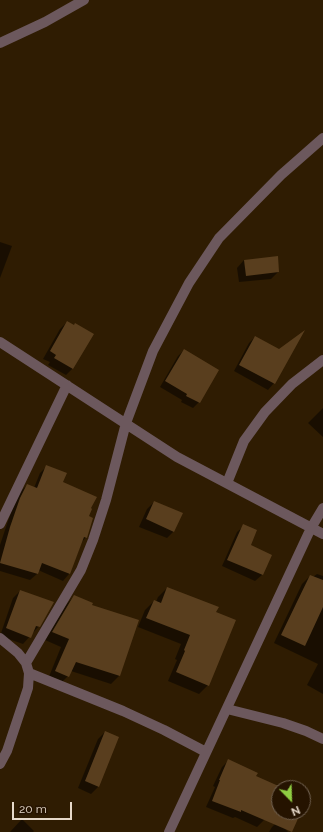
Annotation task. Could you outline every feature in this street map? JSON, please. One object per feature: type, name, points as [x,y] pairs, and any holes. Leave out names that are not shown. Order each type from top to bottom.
[{"type":"street","points":[[0,43],[45,22],[84,0]]},
{"type":"street","points":[[0,764],[7,751],[28,688],[28,668],[83,564],[93,540],[106,500],[126,423],[153,351],[170,317],[189,283],[219,238],[281,175],[323,138]]},
{"type":"street","points":[[0,342],[177,457],[323,534]]},
{"type":"street","points":[[227,483],[244,441],[265,412],[292,384],[323,360]]},
{"type":"street","points":[[0,524],[67,385]]},
{"type":"street","points":[[169,832],[311,528],[323,508]]},
{"type":"street","points":[[0,638],[18,653],[28,668],[164,730],[206,752]]},
{"type":"street","points":[[227,708],[283,723],[323,739]]},
{"type":"building","points":[[278,256],[279,272],[246,276],[244,260]]},
{"type":"building","points":[[67,321],[74,325],[75,323],[94,334],[73,369],[54,358],[56,355],[50,351]]},
{"type":"building","points":[[305,330],[275,384],[239,365],[255,336],[279,349]]},
{"type":"building","points":[[184,349],[219,370],[200,403],[186,396],[187,394],[165,381]]},
{"type":"building","points":[[46,465],[67,473],[63,482],[97,497],[91,508],[92,509],[89,516],[93,518],[87,538],[84,537],[70,574],[42,563],[38,574],[0,563],[20,498],[27,484],[37,488]]},
{"type":"building","points":[[154,501],[183,513],[174,532],[146,519]]},
{"type":"building","points":[[243,524],[257,530],[251,545],[272,555],[263,575],[227,560]]},
{"type":"building","points":[[310,575],[323,580],[323,607],[305,646],[281,635]]},
{"type":"building","points":[[167,587],[219,607],[216,612],[236,620],[209,686],[176,672],[190,635],[146,618],[154,600],[161,603]]},
{"type":"building","points":[[20,590],[54,602],[40,627],[36,626],[31,638],[6,628]]},
{"type":"building","points":[[74,595],[93,603],[92,605],[139,620],[120,676],[76,662],[69,677],[55,671],[69,639],[52,632]]},
{"type":"building","points":[[105,731],[119,737],[99,787],[85,781]]},
{"type":"building","points":[[228,759],[258,773],[256,776],[271,783],[271,820],[297,820],[292,832],[241,810],[241,812],[212,801]]}]
